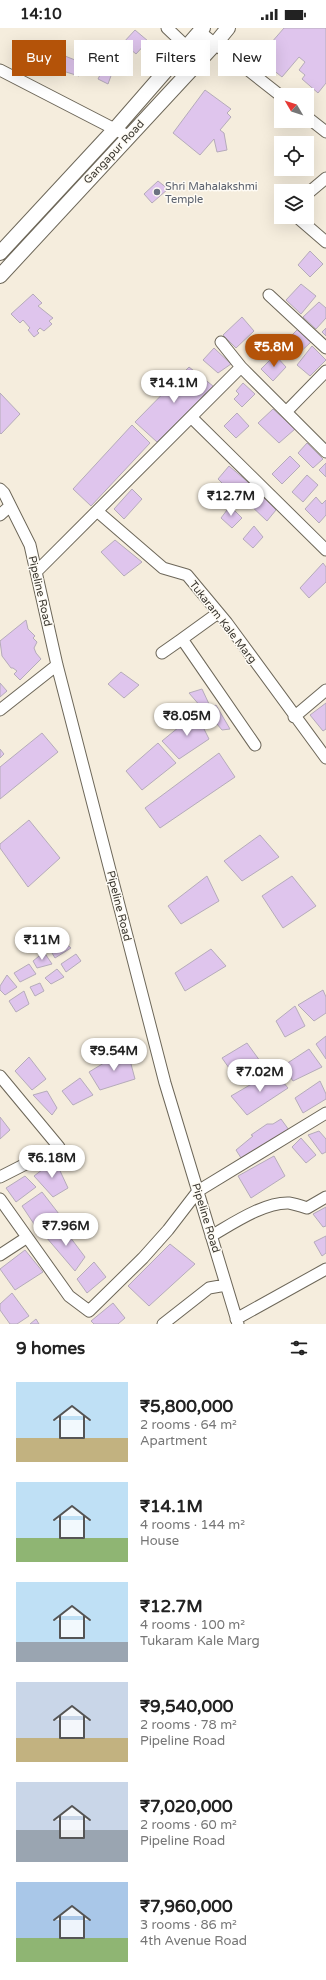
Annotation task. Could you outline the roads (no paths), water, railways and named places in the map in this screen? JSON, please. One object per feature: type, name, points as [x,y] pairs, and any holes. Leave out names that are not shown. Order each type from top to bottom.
[{"type":"main road","name":"Gangapur Road","points":[[0,276],[128,136],[215,44],[228,28]]},
{"type":"main road","name":"Gangapur Road","points":[[193,40],[201,30]]},
{"type":"main road","name":"Gangapur Road","points":[[0,253],[115,130],[162,76]]},
{"type":"street","points":[[168,28],[180,40]]},
{"type":"street","points":[[201,30],[215,44],[274,90]]},
{"type":"street","points":[[0,70],[128,136]]},
{"type":"street","points":[[314,123],[326,132]]},
{"type":"street","points":[[314,188],[326,178]]},
{"type":"street","points":[[305,224],[326,242]]},
{"type":"street","points":[[270,295],[326,348]]},
{"type":"street","points":[[221,342],[241,367],[326,452]]},
{"type":"street","points":[[36,572],[241,367]]},
{"type":"street","points":[[286,412],[326,372]]},
{"type":"street","points":[[191,417],[326,550]]},
{"type":"street","name":"Pipeline Road","points":[[0,489],[30,545],[57,665],[165,1083],[237,1321]]},
{"type":"street","points":[[0,515],[10,506]]},
{"type":"street","name":"Tukaram Kale Marg","points":[[97,511],[163,568],[186,575],[218,613],[326,758]]},
{"type":"street","points":[[162,653],[218,613]]},
{"type":"street","points":[[182,639],[255,745]]},
{"type":"street","points":[[0,710],[57,665]]},
{"type":"street","points":[[294,717],[326,690]]},
{"type":"street","points":[[0,1076],[59,1147],[0,1177]]},
{"type":"street","points":[[0,1199],[26,1238],[69,1296],[89,1311],[143,1258],[168,1230],[198,1191],[326,1113]]},
{"type":"street","points":[[211,1236],[245,1217],[277,1204],[290,1203],[307,1208],[326,1197]]},
{"type":"street","points":[[0,1255],[26,1238]]},
{"type":"street","points":[[237,1321],[326,1269]]},
{"type":"street","points":[[163,1324],[209,1288],[226,1285]]},
{"type":"place","name":"Shri Mahalakshmi Temple","points":[[157,192]]}]
